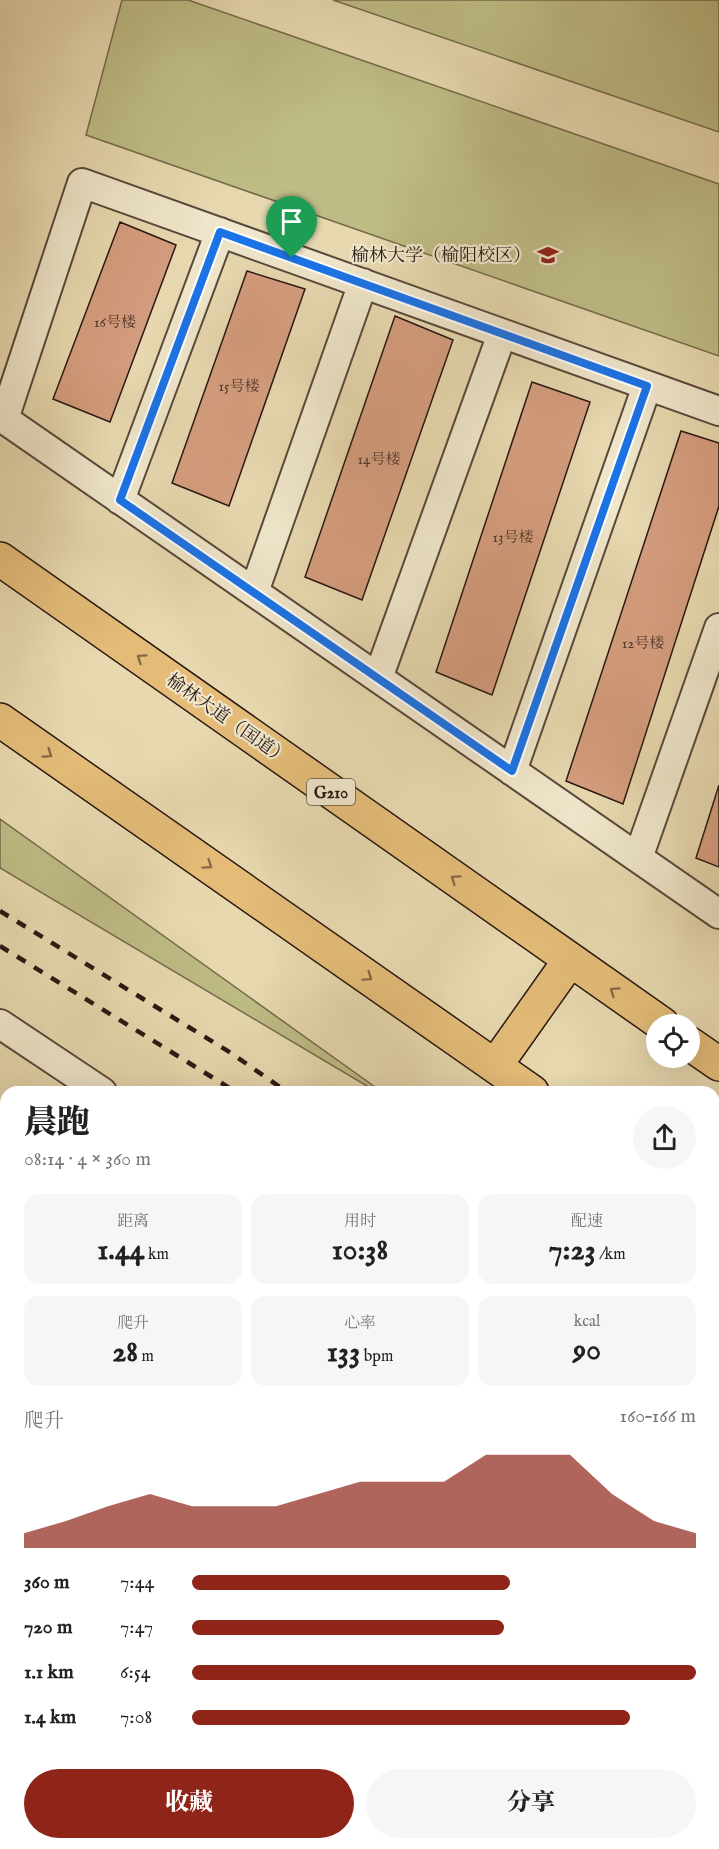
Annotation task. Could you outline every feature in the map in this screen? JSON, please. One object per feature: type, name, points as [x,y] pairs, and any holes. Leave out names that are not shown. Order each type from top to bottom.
[{"type":"highway","name":"榆林大道（国道）","points":[[0,559],[648,1014]]},
{"type":"highway","points":[[0,720],[523,1086]]},
{"type":"highway","points":[[495,1066],[570,960]]},
{"type":"highway","points":[[700,1051],[719,1064]]},
{"type":"street","points":[[719,411],[82,183],[4,419],[719,914]]},
{"type":"street","points":[[120,500],[220,232]]},
{"type":"street","points":[[254,592],[363,283]]},
{"type":"street","points":[[378,678],[502,334]]},
{"type":"street","points":[[512,771],[647,386]]},
{"type":"street","points":[[638,858],[719,628]]},
{"type":"street","points":[[0,1024],[93,1086]]},
{"type":"shaded area","name":"榆林大学（榆阳校区）","points":[[122,0],[188,0],[719,184],[719,356],[86,135]]},
{"type":"shaded area","points":[[333,0],[719,0],[719,132]]},
{"type":"shaded area","points":[[0,819],[374,1086],[367,1086],[0,868]]},
{"type":"building","points":[[120,222],[176,245],[110,422],[53,399]]},
{"type":"building","points":[[247,271],[305,289],[229,506],[172,483]]},
{"type":"building","points":[[395,316],[453,340],[362,600],[305,577]]},
{"type":"building","points":[[532,382],[590,402],[492,695],[436,672]]},
{"type":"building","points":[[681,431],[719,443],[719,506],[623,804],[566,781]]},
{"type":"building","points":[[719,785],[719,867],[696,858]]},
{"type":"railway","points":[[0,911],[231,1053],[278,1086]]},
{"type":"railway","points":[[0,946],[226,1086]]},
{"type":"place","name":"榆林大学（榆阳校区）","points":[[548,255]]},
{"type":"route","points":[[220,232],[292,258],[647,386],[512,771],[120,500],[220,232]]}]
